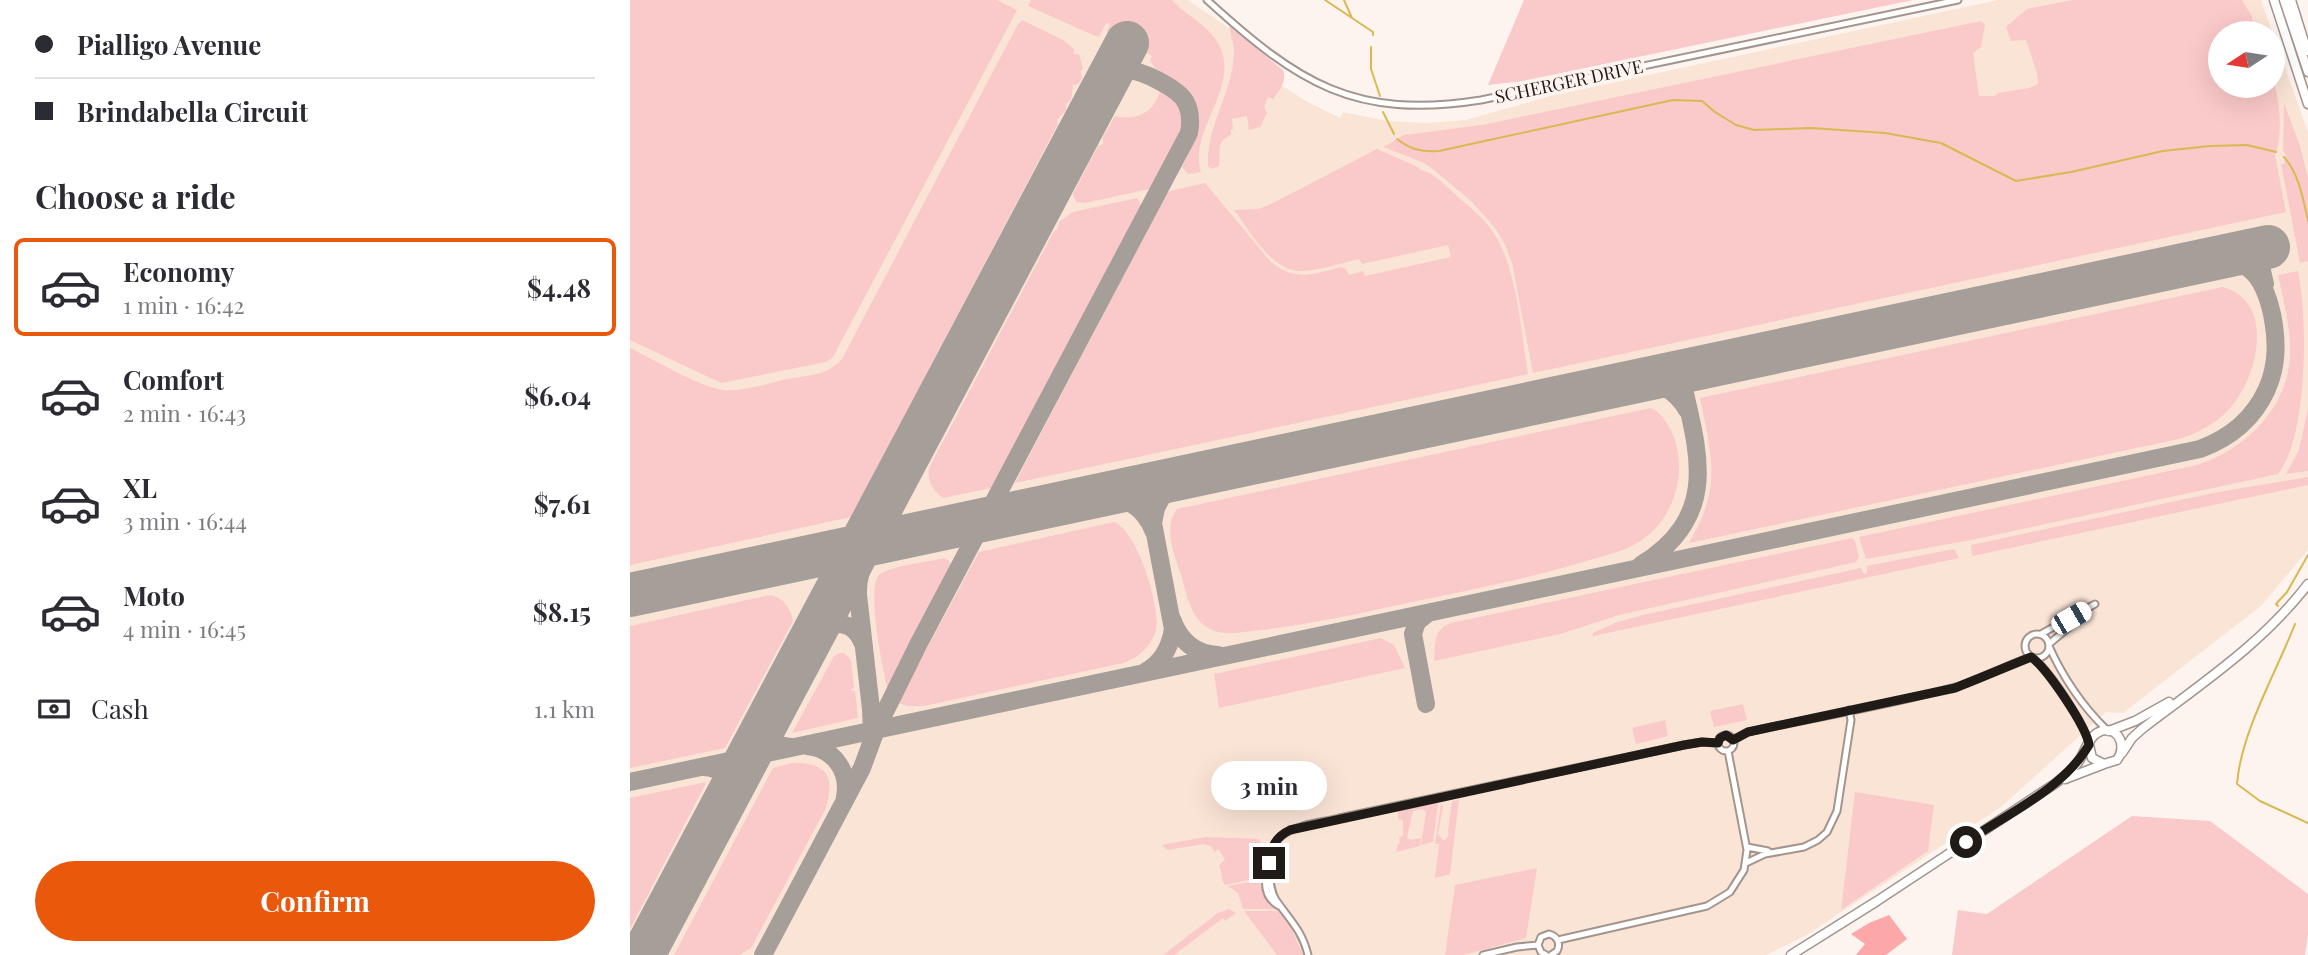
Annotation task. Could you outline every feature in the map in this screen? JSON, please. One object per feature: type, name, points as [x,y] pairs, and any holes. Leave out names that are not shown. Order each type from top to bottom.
[{"type":"main road","points":[[2274,0],[2308,104]]},
{"type":"main road","points":[[2284,0],[2308,72]]},
{"type":"main road","points":[[2291,0],[2308,55]]},
{"type":"main road","points":[[2056,783],[2115,762],[2139,731],[2236,659],[2266,632],[2308,584]]},
{"type":"main road","points":[[1791,955],[2056,783],[2075,766],[2098,732],[2108,731],[2141,718],[2202,683]]},
{"type":"main road","points":[[2108,731],[2121,740],[2121,754]]},
{"type":"main road","points":[[2089,744],[2092,758],[2105,764]]},
{"type":"street","name":"SCHERGER DRIVE","points":[[1207,0],[1259,46],[1294,71],[1338,92],[1376,103],[1428,106],[1482,100],[1958,0]]},
{"type":"street","points":[[2089,744],[2084,729],[2053,682],[2025,649],[2025,642],[2029,636],[2041,634],[2095,604]]},
{"type":"street","points":[[1733,740],[1748,732],[1955,688],[2010,663],[2044,656],[2049,645],[2074,623]]},
{"type":"street","points":[[2041,634],[2091,713],[2108,731]]},
{"type":"street","points":[[2010,663],[2025,649]]},
{"type":"street","points":[[1746,863],[1774,852],[1813,844],[1834,820],[1851,720],[1849,710]]},
{"type":"street","points":[[1726,735],[1733,740],[1734,746],[1728,751],[1720,749],[1718,743],[1720,738],[1726,735]]},
{"type":"street","points":[[1308,954],[1292,918],[1273,902],[1266,892],[1265,880],[1273,846],[1283,833],[1684,745],[1718,743]]},
{"type":"street","points":[[1544,955],[1538,945],[1540,939],[1546,935],[1558,940],[1707,906],[1730,892],[1741,877],[1746,863],[1747,847],[1728,751]]},
{"type":"street","points":[[1747,847],[1774,852]]},
{"type":"street","points":[[1551,955],[1558,952],[1558,940]]},
{"type":"street","points":[[1483,955],[1538,945]]},
{"type":"shaded area","points":[[630,0],[1188,0],[1229,29],[1234,47],[1273,80],[1306,101],[1340,118],[1343,112],[1387,121],[1427,123],[1466,120],[1551,96],[1998,0],[2261,0],[2269,21],[2208,21],[2208,98],[2286,98],[2286,70],[2308,132],[2308,550],[2261,606],[2123,713],[2106,712],[2001,807],[1805,936],[1766,955],[630,955]]},
{"type":"shaded area","points":[[630,0],[997,0],[1017,10],[833,357],[826,362],[721,383],[630,340]]},
{"type":"shaded area","points":[[1031,0],[1172,0],[1215,38],[1224,61],[1224,77],[1201,140],[1201,172],[1188,174],[1182,167],[1198,131],[1197,108],[1189,93],[1159,73],[1150,61],[1152,56],[1107,31],[1110,24],[1106,23],[1099,37],[1028,6]]},
{"type":"shaded area","points":[[1524,0],[1913,0],[1523,81],[1488,85]]},
{"type":"shaded area","points":[[2072,0],[2242,0],[2253,21],[2208,21],[2208,98],[2277,98],[2280,118],[2275,155],[2286,212],[1533,373],[1512,263],[1496,229],[1472,202],[1433,169],[1384,147],[1404,135],[1482,125],[1981,21],[1985,25],[1981,47],[1973,53],[1979,96],[1995,96],[2038,84],[2026,40],[2011,41],[2006,27],[2027,9]]},
{"type":"shaded area","points":[[1022,20],[1063,40],[1074,49],[1074,54],[1079,54],[1083,68],[1082,78],[1078,84],[1073,85],[1071,100],[1066,104],[1066,110],[1057,120],[1058,124],[851,517],[630,565],[630,348],[690,379],[724,390],[817,374],[836,365],[842,359]]},
{"type":"shaded area","points":[[1229,26],[1283,70],[1284,78],[1273,99],[1268,97],[1264,107],[1267,113],[1260,127],[1249,130],[1247,116],[1232,119],[1231,135],[1221,144],[1219,166],[1212,169],[1208,166],[1211,137],[1233,67],[1234,49]]},
{"type":"shaded area","points":[[1160,91],[1175,98],[1183,108],[1184,120],[1175,149],[1154,188],[1085,203],[1076,202],[1073,194],[1098,146],[1103,144],[1103,137],[1115,116],[1143,114],[1153,105]]},
{"type":"shaded area","points":[[2284,103],[2300,146],[2308,178],[2308,261],[2300,263],[2281,164],[2284,164],[2286,155],[2283,151]]},
{"type":"shaded area","points":[[1377,149],[1434,176],[1475,212],[1493,232],[1508,263],[1513,281],[1528,374],[1015,483],[1166,194],[1170,191],[1205,183],[1271,262],[1297,274],[1313,274],[1341,267],[1346,269],[1349,275],[1363,271],[1365,276],[1451,257],[1448,245],[1362,264],[1359,259],[1313,270],[1294,270],[1283,266],[1264,250],[1234,210],[1258,209],[1271,204]]},
{"type":"shaded area","points":[[1137,198],[1143,208],[1047,391],[1043,393],[1045,395],[996,487],[943,498],[931,484],[930,466],[1059,222],[1073,212]]},
{"type":"shaded area","points":[[2298,271],[2303,317],[2303,376],[2295,433],[2288,457],[2278,474],[1971,540],[1866,559],[1859,537],[2197,465],[2234,447],[2264,420],[2276,404],[2284,386],[2290,345],[2278,275]]},
{"type":"shaded area","points":[[2223,287],[2240,295],[2250,308],[2256,324],[2257,342],[2254,360],[2240,395],[2219,419],[2200,431],[2179,439],[1689,543],[1706,505],[1710,488],[1710,455],[1700,398]]},
{"type":"shaded area","points":[[1651,408],[1664,419],[1675,441],[1679,457],[1677,488],[1664,517],[1654,530],[1628,548],[1495,584],[1280,628],[1238,633],[1215,631],[1200,622],[1191,608],[1171,541],[1171,524],[1177,509]]},
{"type":"shaded area","points":[[2308,409],[2308,471],[2286,474],[2299,450]]},
{"type":"shaded area","points":[[2308,477],[2308,485],[1972,556],[1971,545],[2213,493]]},
{"type":"shaded area","points":[[1114,522],[1123,528],[1139,554],[1155,605],[1156,630],[1148,646],[1139,654],[1123,663],[924,706],[899,703],[979,552]]},
{"type":"shaded area","points":[[1852,538],[1859,557],[1856,562],[1619,615],[1560,634],[1434,661],[1438,634],[1451,623]]},
{"type":"shaded area","points":[[1954,549],[1959,558],[1593,636],[1593,633],[1615,623],[1643,615],[1861,568],[1864,574],[1867,573],[1867,566]]},
{"type":"shaded area","points":[[945,558],[950,562],[952,571],[888,690],[877,631],[874,595],[876,582],[880,574],[894,568]]},
{"type":"shaded area","points":[[770,595],[786,604],[793,621],[725,748],[630,768],[630,626]]},
{"type":"shaded area","points":[[1381,638],[1394,645],[1405,668],[1219,708],[1214,674]]},
{"type":"shaded area","points":[[844,653],[851,660],[854,688],[849,690],[855,691],[858,718],[792,733],[834,656]]},
{"type":"shaded area","points":[[1743,704],[1747,720],[1714,727],[1710,711]]},
{"type":"shaded area","points":[[1665,720],[1668,736],[1636,744],[1632,728]]},
{"type":"shaded area","points":[[792,763],[814,765],[821,769],[829,780],[830,789],[825,810],[751,948],[739,955],[674,955],[773,768]]},
{"type":"shaded area","points":[[706,783],[630,929],[630,798]]},
{"type":"shaded area","points":[[1855,792],[1934,805],[1928,851],[1841,910]]},
{"type":"shaded area","points":[[1459,800],[1450,874],[1435,878],[1439,844],[1435,844],[1441,804],[1443,807],[1438,834],[1444,841],[1449,835],[1452,801]]},
{"type":"shaded area","points":[[1436,803],[1433,842],[1421,845],[1426,812],[1422,809],[1413,811],[1407,837],[1410,840],[1421,838],[1420,846],[1396,852],[1400,843],[1399,837],[1403,836],[1403,820],[1398,819],[1398,811]]},
{"type":"shaded area","points":[[2132,816],[2210,821],[2308,894],[2305,955],[1952,955],[1958,910],[1987,914]]},
{"type":"shaded area","points":[[1205,837],[1259,839],[1265,850],[1262,877],[1225,885],[1219,866],[1225,859],[1218,849],[1215,852],[1204,844],[1167,850],[1162,845]]},
{"type":"shaded area","points":[[1537,868],[1526,938],[1463,955],[1445,955],[1455,885]]},
{"type":"shaded area","points":[[1260,880],[1265,896],[1277,909],[1243,909],[1238,893],[1228,886]]},
{"type":"shaded area","points":[[1229,909],[1236,913],[1225,921],[1223,918],[1174,955],[1163,955],[1218,913]]},
{"type":"shaded area","points":[[1244,911],[1279,911],[1289,923],[1303,955],[1277,955]]},
{"type":"shaded area","points":[[1889,915],[1907,939],[1886,955],[1856,955],[1865,944],[1851,934]]},
{"type":"waterway","points":[[1325,0],[1373,32],[1373,35]]},
{"type":"waterway","points":[[1344,0],[1352,18]]},
{"type":"waterway","points":[[1371,47],[1371,69],[1380,96]]},
{"type":"waterway","points":[[1397,139],[1417,150],[1439,151],[1673,100],[1702,101],[1736,125],[1754,130],[1811,128],[1885,133],[1941,143],[2016,181],[2071,172],[2163,151],[2247,145],[2276,152]]},
{"type":"waterway","points":[[1383,112],[1394,134]]},
{"type":"waterway","points":[[2284,157],[2297,179],[2308,221]]},
{"type":"waterway","points":[[2278,606],[2276,604],[2287,592],[2308,555]]},
{"type":"waterway","points":[[2295,624],[2252,723],[2237,784],[2260,801],[2308,823]]},
{"type":"taxiway","points":[[763,955],[862,768],[876,730],[919,643],[1189,133],[1190,117],[1187,105],[1181,96],[1167,86],[1150,76],[1133,71],[1124,71],[1108,81]]},
{"type":"taxiway","points":[[2257,249],[2265,284]]},
{"type":"taxiway","points":[[630,782],[2200,449],[2231,433],[2248,418],[2262,399],[2271,380],[2276,352],[2272,314],[2260,281],[2254,273],[2236,262],[2211,260]]},
{"type":"taxiway","points":[[1641,565],[1667,545],[1684,524],[1694,502],[1698,478],[1697,453],[1680,372]]},
{"type":"taxiway","points":[[1635,382],[1651,383],[1665,388],[1672,392],[1687,410]]},
{"type":"taxiway","points":[[1145,672],[1164,654],[1173,629],[1153,523],[1156,508],[1164,493],[1183,478]]},
{"type":"taxiway","points":[[1097,496],[1116,498],[1132,504],[1144,515],[1154,532]]},
{"type":"taxiway","points":[[981,530],[1005,515]]},
{"type":"taxiway","points":[[872,732],[858,585],[867,560],[879,548],[896,539]]},
{"type":"taxiway","points":[[806,557],[838,568],[850,579],[858,595]]},
{"type":"taxiway","points":[[1426,704],[1413,634],[1417,622],[1428,613]]},
{"type":"taxiway","points":[[1172,619],[1179,634],[1189,645],[1202,652],[1218,655]]},
{"type":"taxiway","points":[[813,634],[828,626],[842,624],[854,630],[863,644]]},
{"type":"taxiway","points":[[773,710],[769,725],[771,737],[779,745],[795,747]]},
{"type":"taxiway","points":[[807,746],[825,751],[838,762],[845,778],[845,797]]},
{"type":"taxiway","points":[[703,767],[718,771],[725,779],[727,791],[723,805]]},
{"type":"runway","points":[[643,955],[1127,43]]},
{"type":"runway","points":[[630,595],[2268,247]]},
{"type":"route","points":[[1269,863],[1273,846],[1283,833],[1290,830],[1684,745],[1718,743],[1720,738],[1726,735],[1733,740],[1748,732],[1955,688],[2010,663],[2031,657],[2046,671],[2084,729],[2090,743],[2075,766],[2056,783],[1966,842]]}]
